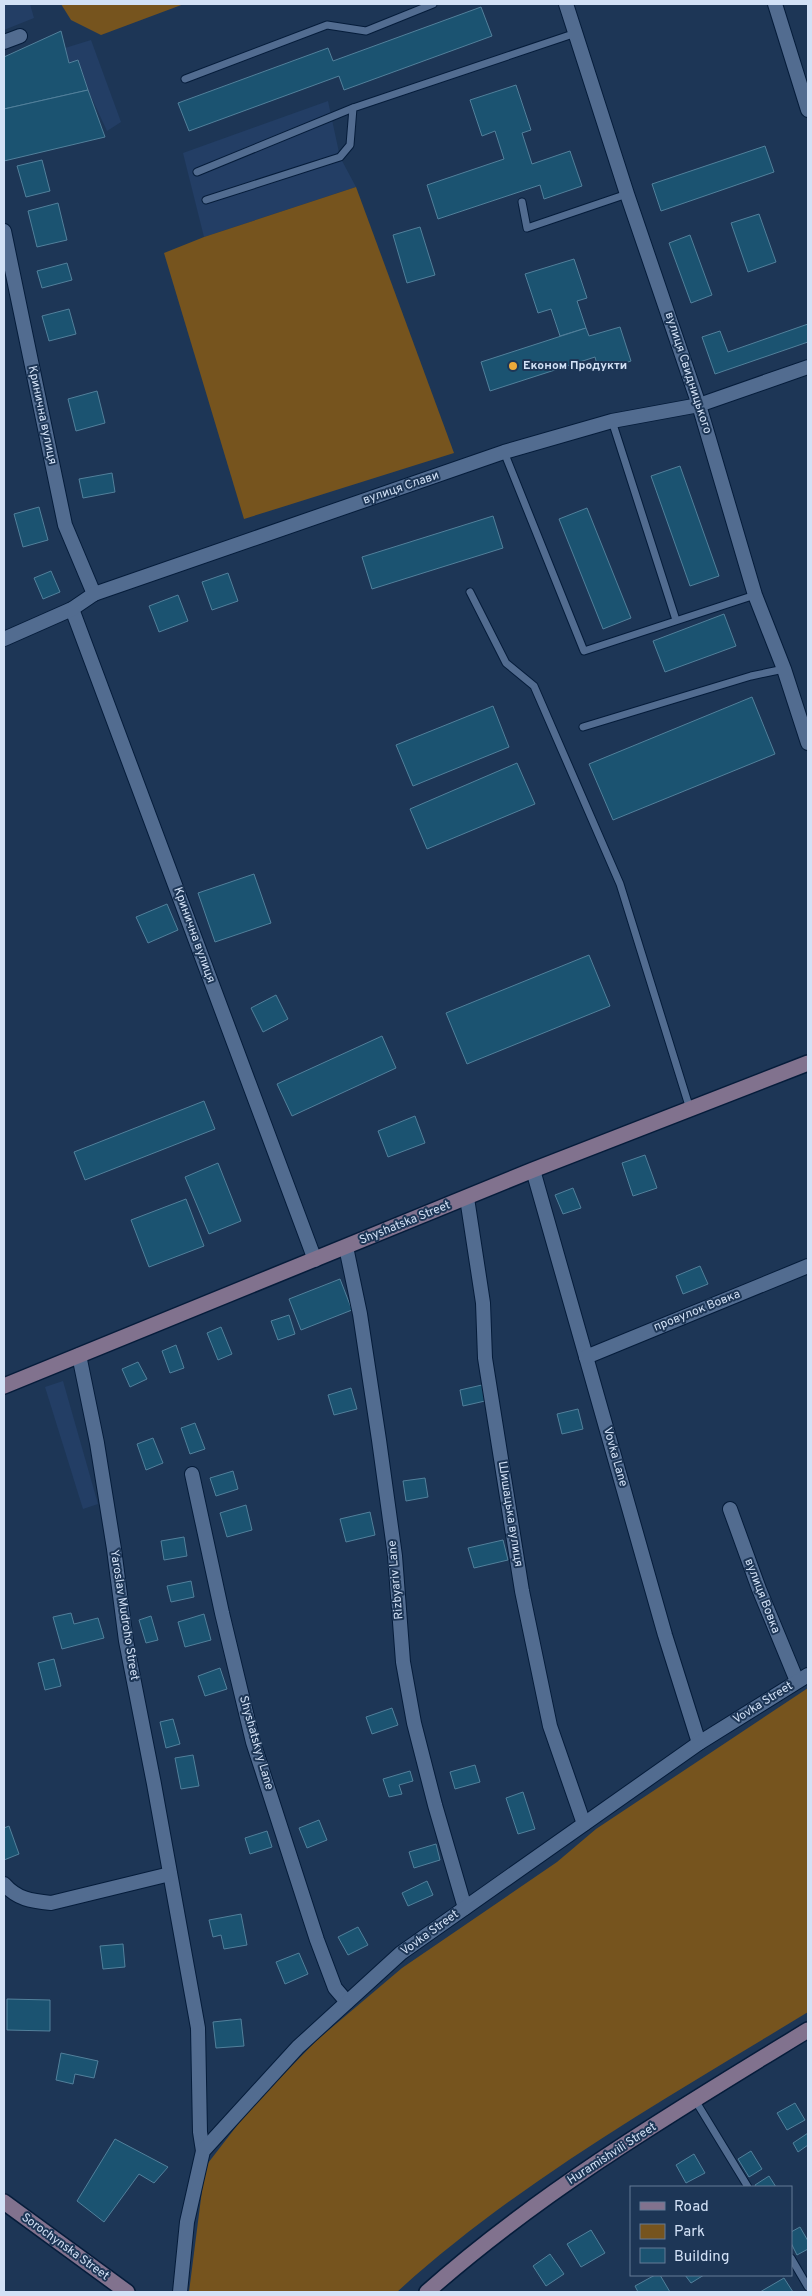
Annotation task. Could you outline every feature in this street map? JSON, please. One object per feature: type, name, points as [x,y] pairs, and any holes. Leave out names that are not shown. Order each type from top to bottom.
[{"type":"street","name":"вулиця Свидницького","points":[[566,4],[627,194],[699,404],[755,595],[784,669],[808,743]]},
{"type":"street","points":[[775,4],[808,110]]},
{"type":"street","points":[[4,42],[20,36]]},
{"type":"street","name":"Кринична вулиця","points":[[4,231],[64,524],[94,594]]},
{"type":"street","name":"вулиця Слави","points":[[4,639],[72,609],[94,594],[504,452],[612,421],[699,404],[808,367]]},
{"type":"street","name":"Кринична вулиця","points":[[72,609],[315,1260]]},
{"type":"street","name":"Shyshatska Street","points":[[4,1386],[533,1170],[808,1063]]},
{"type":"street","name":"Vovka Lane","points":[[533,1170],[665,1635],[699,1743]]},
{"type":"street","name":"Шишацька вулиця","points":[[467,1198],[483,1303],[485,1358],[522,1591],[550,1726],[584,1824]]},
{"type":"street","name":"Rizbyariv Lane","points":[[346,1247],[360,1314],[380,1450],[394,1556],[403,1662],[414,1722],[435,1805],[465,1908]]},
{"type":"street","name":"провулок Вовка","points":[[586,1356],[808,1266]]},
{"type":"street","name":"Yaroslav Mudroho Street","points":[[79,1355],[100,1462],[126,1641],[198,2028],[200,2132],[203,2151]]},
{"type":"street","name":"Shyshatskyy Lane","points":[[192,1474],[222,1613],[253,1742],[317,1940],[335,1988],[347,2002]]},
{"type":"street","name":"вулиця Вовка","points":[[730,1509],[759,1589],[803,1678]]},
{"type":"street","name":"Vovka Street","points":[[180,2292],[187,2222],[203,2151],[298,2047],[401,1953],[699,1743],[803,1678]]},
{"type":"street","points":[[4,1884],[13,1894],[32,1902],[51,1903],[170,1874]]},
{"type":"street","name":"Huramishvili Street","points":[[427,2292],[516,2219],[596,2164],[808,2030]]},
{"type":"street","name":"Sorochynska Street","points":[[4,2202],[127,2292]]},
{"type":"lane","points":[[185,79],[326,25],[366,30],[432,4]]},
{"type":"lane","points":[[197,172],[353,108],[576,33]]},
{"type":"lane","points":[[206,200],[340,157],[350,145],[353,108]]},
{"type":"lane","points":[[522,202],[527,228],[627,194]]},
{"type":"lane","points":[[612,421],[676,620]]},
{"type":"lane","points":[[504,452],[584,652],[755,595]]},
{"type":"lane","points":[[470,592],[506,663],[534,686],[620,884],[690,1109]]},
{"type":"lane","points":[[583,727],[751,676],[784,669]]},
{"type":"lane","points":[[695,2100],[747,2186]]},
{"type":"lane","points":[[792,2260],[808,2287]]},
{"type":"shaded area","points":[[4,4],[30,4],[34,18],[4,30]]},
{"type":"shaded area","points":[[91,40],[121,122],[107,131],[88,90],[78,61],[69,63],[65,48]]},
{"type":"shaded area","points":[[328,101],[340,157],[356,187],[204,237],[183,153]]},
{"type":"shaded area","points":[[63,1381],[98,1504],[83,1509],[45,1387]]},
{"type":"green space","points":[[61,4],[184,4],[101,35],[71,20]]},
{"type":"green space","points":[[356,187],[454,453],[244,519],[164,253],[204,237]]},
{"type":"green space","points":[[808,1688],[808,2012],[648,2109],[544,2177],[444,2251],[397,2292],[189,2292],[205,2167],[249,2110],[317,2040],[402,1968],[557,1862],[596,1829]]},
{"type":"building","points":[[481,7],[492,36],[344,90],[339,76],[189,131],[178,103],[328,48],[333,61]]},
{"type":"building","points":[[61,31],[69,63],[78,60],[88,90],[4,109],[4,57]]},
{"type":"building","points":[[516,85],[531,130],[522,133],[532,164],[570,151],[582,186],[544,199],[540,185],[438,219],[427,185],[504,159],[495,131],[482,136],[470,100]]},
{"type":"building","points":[[88,90],[105,137],[4,161],[4,109]]},
{"type":"building","points":[[765,146],[774,172],[661,211],[652,184]]},
{"type":"building","points":[[42,160],[50,191],[26,197],[17,166]]},
{"type":"building","points":[[58,203],[67,240],[37,247],[28,211]]},
{"type":"building","points":[[759,214],[776,262],[748,272],[731,223]]},
{"type":"building","points":[[420,227],[435,275],[407,283],[393,235]]},
{"type":"building","points":[[690,235],[712,295],[691,303],[669,243]]},
{"type":"building","points":[[574,259],[587,298],[577,301],[586,328],[560,336],[551,309],[538,313],[525,274]]},
{"type":"building","points":[[67,263],[72,280],[42,288],[37,271]]},
{"type":"building","points":[[69,309],[76,334],[49,341],[42,316]]},
{"type":"building","points":[[808,324],[808,342],[715,374],[702,337],[720,331],[728,352]]},
{"type":"building","points":[[620,327],[631,361],[599,372],[595,357],[490,391],[481,362],[586,328],[589,336]]},
{"type":"building","points":[[97,391],[105,423],[76,431],[68,399]]},
{"type":"building","points":[[680,466],[719,576],[690,586],[651,476]]},
{"type":"building","points":[[112,473],[115,492],[83,498],[79,479]]},
{"type":"building","points":[[39,507],[48,540],[23,547],[14,514]]},
{"type":"building","points":[[587,508],[631,618],[603,629],[559,519]]},
{"type":"building","points":[[493,516],[503,548],[372,589],[362,557]]},
{"type":"building","points":[[51,571],[60,592],[43,599],[34,578]]},
{"type":"building","points":[[228,573],[238,601],[212,610],[202,582]]},
{"type":"building","points":[[178,595],[188,621],[159,632],[149,606]]},
{"type":"building","points":[[724,614],[736,646],[665,672],[653,641]]},
{"type":"building","points":[[752,697],[775,754],[613,820],[589,764]]},
{"type":"building","points":[[493,706],[509,747],[413,786],[396,745]]},
{"type":"building","points":[[517,763],[535,804],[427,849],[410,809]]},
{"type":"building","points":[[254,874],[271,923],[215,942],[198,893]]},
{"type":"building","points":[[167,904],[178,930],[148,943],[136,917]]},
{"type":"building","points":[[589,955],[610,1006],[467,1064],[446,1013]]},
{"type":"building","points":[[276,995],[288,1019],[263,1032],[251,1008]]},
{"type":"building","points":[[382,1036],[396,1068],[292,1116],[277,1084]]},
{"type":"building","points":[[204,1101],[215,1129],[85,1180],[74,1152]]},
{"type":"building","points":[[415,1116],[425,1143],[388,1157],[378,1131]]},
{"type":"building","points":[[645,1155],[657,1188],[633,1196],[622,1163]]},
{"type":"building","points":[[218,1163],[241,1221],[209,1234],[185,1177]]},
{"type":"building","points":[[573,1188],[581,1208],[563,1214],[555,1195]]},
{"type":"building","points":[[186,1199],[204,1246],[149,1267],[131,1220]]},
{"type":"building","points":[[700,1266],[708,1284],[683,1294],[676,1276]]},
{"type":"building","points":[[340,1279],[352,1310],[301,1330],[289,1299]]},
{"type":"building","points":[[289,1315],[295,1334],[278,1340],[271,1321]]},
{"type":"building","points":[[221,1327],[232,1354],[218,1360],[207,1333]]},
{"type":"building","points":[[176,1345],[184,1368],[170,1373],[162,1351]]},
{"type":"building","points":[[138,1362],[147,1379],[130,1387],[122,1369]]},
{"type":"building","points":[[482,1385],[485,1401],[463,1406],[460,1390]]},
{"type":"building","points":[[351,1388],[357,1409],[334,1415],[328,1395]]},
{"type":"building","points":[[578,1409],[583,1429],[562,1434],[557,1414]]},
{"type":"building","points":[[195,1423],[205,1449],[190,1454],[181,1428]]},
{"type":"building","points":[[153,1438],[163,1463],[146,1470],[137,1444]]},
{"type":"building","points":[[233,1471],[238,1489],[216,1496],[210,1478]]},
{"type":"building","points":[[425,1478],[428,1497],[406,1501],[403,1481]]},
{"type":"building","points":[[246,1505],[252,1530],[227,1537],[220,1513]]},
{"type":"building","points":[[370,1512],[375,1535],[346,1542],[340,1519]]},
{"type":"building","points":[[184,1537],[187,1556],[164,1560],[161,1541]]},
{"type":"building","points":[[503,1540],[508,1560],[474,1568],[468,1548]]},
{"type":"building","points":[[191,1581],[194,1597],[171,1602],[167,1586]]},
{"type":"building","points":[[71,1613],[74,1624],[98,1618],[104,1638],[62,1649],[53,1617]]},
{"type":"building","points":[[204,1614],[211,1640],[185,1647],[178,1622]]},
{"type":"building","points":[[151,1616],[158,1640],[146,1643],[139,1620]]},
{"type":"building","points":[[54,1659],[61,1686],[45,1690],[38,1663]]},
{"type":"building","points":[[220,1668],[227,1689],[205,1696],[198,1676]]},
{"type":"building","points":[[392,1708],[398,1725],[372,1734],[366,1717]]},
{"type":"building","points":[[173,1719],[180,1744],[166,1748],[160,1722]]},
{"type":"building","points":[[193,1755],[199,1786],[181,1789],[175,1758]]},
{"type":"building","points":[[475,1765],[480,1782],[455,1789],[450,1772]]},
{"type":"building","points":[[410,1771],[413,1781],[399,1785],[402,1794],[389,1797],[383,1779]]},
{"type":"building","points":[[523,1792],[535,1829],[518,1834],[506,1798]]},
{"type":"building","points":[[319,1820],[327,1840],[307,1848],[299,1828]]},
{"type":"building","points":[[9,1826],[19,1854],[4,1860],[4,1828]]},
{"type":"building","points":[[267,1831],[272,1847],[250,1854],[245,1838]]},
{"type":"building","points":[[436,1844],[440,1860],[414,1868],[409,1852]]},
{"type":"building","points":[[427,1881],[433,1895],[408,1906],[402,1893]]},
{"type":"building","points":[[241,1914],[247,1945],[224,1949],[221,1935],[213,1937],[209,1920]]},
{"type":"building","points":[[358,1927],[368,1945],[348,1955],[338,1937]]},
{"type":"building","points":[[123,1944],[125,1967],[103,1969],[100,1946]]},
{"type":"building","points":[[299,1953],[308,1974],[285,1984],[276,1962]]},
{"type":"building","points":[[7,1999],[50,2000],[50,2031],[7,2030]]},
{"type":"building","points":[[241,2019],[244,2046],[216,2048],[213,2022]]},
{"type":"building","points":[[61,2053],[98,2061],[94,2078],[75,2074],[73,2084],[56,2080]]},
{"type":"building","points":[[795,2103],[805,2120],[787,2130],[777,2113]]},
{"type":"building","points":[[808,2133],[808,2145],[798,2152],[793,2143]]},
{"type":"building","points":[[115,2139],[168,2167],[154,2183],[139,2174],[104,2222],[77,2201]]},
{"type":"building","points":[[751,2151],[762,2169],[749,2177],[738,2159]]},
{"type":"building","points":[[694,2154],[705,2173],[686,2183],[676,2165]]},
{"type":"building","points":[[769,2176],[775,2186],[756,2186]]},
{"type":"building","points":[[800,2227],[808,2241],[808,2249],[797,2255],[792,2245],[792,2231]]},
{"type":"building","points":[[591,2230],[605,2253],[581,2267],[567,2244]]},
{"type":"building","points":[[550,2254],[564,2274],[546,2286],[533,2266]]},
{"type":"building","points":[[653,2276],[661,2276],[670,2292],[638,2292],[635,2286]]},
{"type":"building","points":[[686,2276],[702,2276],[691,2283]]},
{"type":"building","points":[[784,2278],[793,2292],[760,2292]]},
{"type":"place","name":"Економ Продукти","points":[[513,366]]}]
